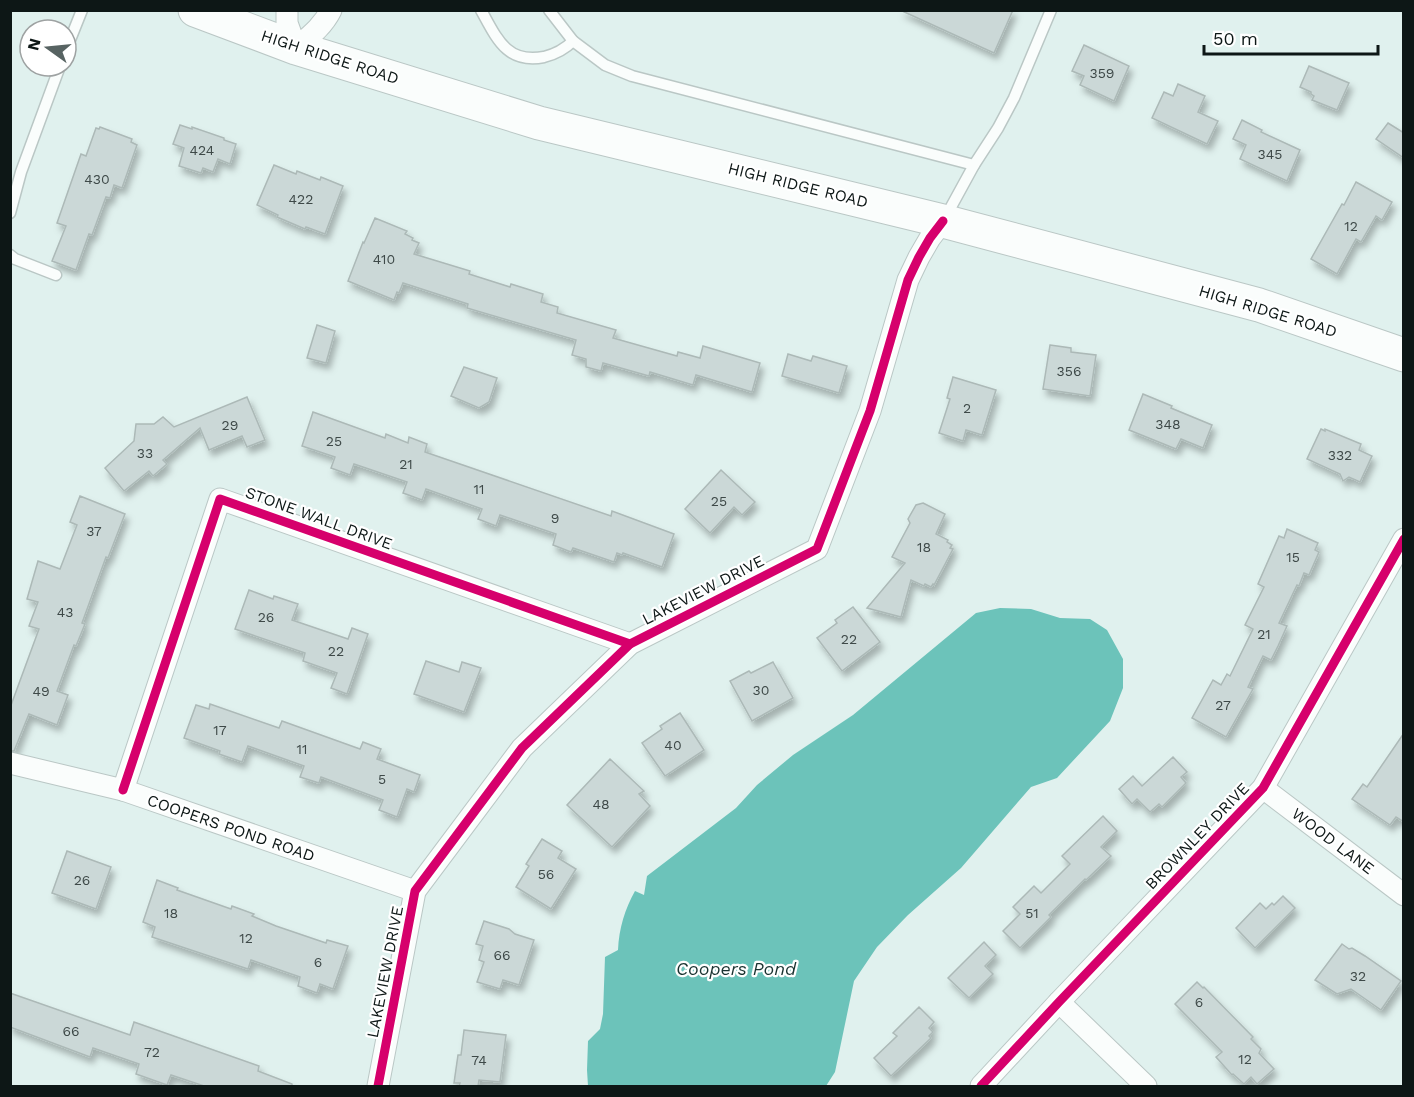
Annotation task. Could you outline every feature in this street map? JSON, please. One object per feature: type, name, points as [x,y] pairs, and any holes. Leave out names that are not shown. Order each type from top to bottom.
[{"type":"main road","name":"HIGH RIDGE ROAD","points":[[195,10],[296,48],[539,123],[943,220],[1259,305],[1403,352]]},
{"type":"street","points":[[287,10],[287,23],[296,48],[317,30],[331,10]]},
{"type":"street","name":"LAKEVIEW DRIVE","points":[[378,1086],[415,891],[522,748],[630,644],[817,549],[870,411],[908,280],[930,238],[943,220]]},
{"type":"street","name":"STONE WALL DRIVE","points":[[123,790],[220,499],[630,644]]},
{"type":"street","name":"BROWNLEY DRIVE","points":[[981,1086],[1263,788],[1404,538]]},
{"type":"street","name":"COOPERS POND ROAD","points":[[10,763],[123,790],[415,891]]},
{"type":"street","name":"WOOD LANE","points":[[1263,788],[1404,895]]},
{"type":"street","points":[[1059,1002],[1146,1086]]},
{"type":"lane","points":[[481,10],[506,49],[515,56],[532,59],[551,55],[565,49],[573,41]]},
{"type":"lane","points":[[549,10],[573,41],[605,65],[632,76],[974,165]]},
{"type":"lane","points":[[943,220],[1014,98],[1052,10]]},
{"type":"lane","points":[[10,213],[21,172],[56,78]]},
{"type":"lane","points":[[10,255],[56,275]]},
{"type":"water","name":"Coopers Pond","points":[[1000,608],[1031,609],[1060,618],[1090,619],[1107,630],[1123,659],[1123,688],[1110,721],[1057,778],[1031,787],[961,868],[908,915],[877,947],[854,981],[835,1072],[826,1086],[588,1086],[588,1041],[600,1029],[603,1014],[605,957],[618,950],[625,912],[635,891],[644,895],[647,876],[736,808],[757,785],[793,755],[853,715],[976,613]]},
{"type":"building","points":[[900,10],[1013,10],[994,53]]},
{"type":"building","points":[[1084,45],[1129,66],[1114,101],[1080,85],[1084,76],[1072,71]]},
{"type":"building","points":[[1309,66],[1349,83],[1337,110],[1312,100],[1314,96],[1311,92],[1300,87]]},
{"type":"building","points":[[1178,84],[1205,96],[1198,112],[1218,121],[1207,144],[1152,118],[1164,92],[1173,96]]},
{"type":"building","points":[[1242,120],[1262,130],[1261,132],[1300,150],[1287,181],[1240,159],[1246,145],[1233,139]]},
{"type":"building","points":[[1388,123],[1404,133],[1404,158],[1376,139]]},
{"type":"building","points":[[180,125],[192,129],[192,127],[236,144],[230,164],[218,159],[213,172],[203,168],[201,173],[179,166],[184,148],[173,144]]},
{"type":"building","points":[[100,127],[132,139],[131,142],[137,145],[122,188],[114,185],[110,198],[106,197],[76,270],[52,261],[66,226],[57,223],[81,154],[86,156],[96,128]]},
{"type":"building","points":[[274,165],[296,174],[297,171],[320,180],[321,177],[343,186],[325,234],[306,227],[305,229],[257,205]]},
{"type":"building","points":[[1356,182],[1392,202],[1382,220],[1376,216],[1361,242],[1356,239],[1337,274],[1311,259]]},
{"type":"building","points":[[375,218],[407,231],[405,234],[419,243],[414,254],[470,271],[469,274],[510,287],[511,284],[543,294],[541,302],[558,307],[557,313],[616,330],[613,338],[677,356],[678,352],[700,358],[703,346],[760,363],[752,392],[696,375],[693,385],[650,372],[649,376],[603,363],[601,371],[586,367],[586,359],[572,355],[576,340],[467,308],[468,304],[403,283],[394,300],[348,281]]},
{"type":"building","points":[[317,325],[335,331],[326,363],[307,358]]},
{"type":"building","points":[[1050,345],[1071,348],[1071,352],[1096,355],[1090,396],[1043,389]]},
{"type":"building","points":[[788,354],[811,361],[813,356],[847,366],[839,393],[782,376]]},
{"type":"building","points":[[464,367],[497,378],[489,402],[479,408],[451,396]]},
{"type":"building","points":[[953,377],[996,390],[982,435],[966,430],[963,441],[939,433],[950,399],[947,398]]},
{"type":"building","points":[[1143,394],[1212,425],[1203,448],[1181,439],[1176,449],[1129,430]]},
{"type":"building","points":[[247,397],[265,440],[247,447],[242,436],[209,450],[200,428],[163,460],[167,464],[153,476],[149,471],[124,491],[105,468],[134,441],[136,424],[154,424],[163,417],[174,427]]},
{"type":"building","points":[[313,412],[385,438],[386,434],[408,443],[409,437],[427,444],[425,452],[611,516],[612,511],[674,534],[662,567],[623,553],[622,555],[617,553],[614,562],[573,548],[571,552],[553,545],[556,534],[500,515],[496,526],[478,519],[482,509],[426,489],[422,500],[403,493],[407,482],[354,464],[350,475],[331,468],[335,457],[302,446]]},
{"type":"building","points":[[1321,429],[1361,444],[1359,450],[1372,456],[1360,482],[1349,477],[1343,481],[1340,474],[1307,459]]},
{"type":"building","points":[[721,470],[755,502],[742,515],[734,507],[710,533],[685,509]]},
{"type":"building","points":[[80,496],[125,514],[108,558],[106,557],[82,623],[85,624],[76,646],[74,645],[57,691],[68,695],[57,725],[29,714],[14,751],[10,751],[10,708],[39,629],[29,626],[38,602],[27,599],[38,561],[60,569],[77,525],[70,522]]},
{"type":"building","points":[[923,503],[945,514],[936,534],[948,540],[947,542],[952,545],[950,548],[953,549],[934,585],[931,587],[925,584],[924,586],[911,580],[901,617],[867,608],[905,563],[892,557],[910,523],[908,519],[916,505]]},
{"type":"building","points":[[1287,529],[1318,543],[1315,550],[1319,552],[1309,575],[1304,573],[1299,586],[1297,585],[1279,623],[1287,626],[1271,660],[1263,656],[1248,687],[1253,689],[1226,737],[1192,718],[1213,680],[1221,685],[1227,674],[1230,676],[1253,629],[1245,625],[1264,587],[1258,584],[1279,536],[1284,538]]},
{"type":"building","points":[[249,590],[273,599],[274,596],[298,604],[292,620],[348,639],[352,628],[368,634],[347,694],[331,688],[337,673],[303,661],[305,653],[235,629]]},
{"type":"building","points":[[853,607],[880,642],[842,671],[817,638],[837,623],[835,620]]},
{"type":"building","points":[[426,661],[459,672],[462,662],[481,668],[464,712],[414,694]]},
{"type":"building","points":[[773,662],[793,698],[752,721],[730,681]]},
{"type":"building","points":[[210,704],[279,728],[282,721],[360,749],[363,742],[381,749],[377,759],[420,775],[414,792],[407,789],[397,817],[379,810],[383,800],[321,777],[319,783],[300,777],[304,766],[248,746],[242,762],[184,738],[196,705],[209,709]]},
{"type":"building","points":[[680,713],[704,750],[665,776],[642,743],[662,729],[660,726]]},
{"type":"building","points":[[1404,733],[1404,822],[1396,817],[1390,825],[1352,799],[1363,784],[1367,787]]},
{"type":"building","points":[[1173,757],[1187,772],[1181,777],[1186,783],[1162,807],[1159,804],[1150,812],[1137,799],[1132,804],[1119,789],[1133,776],[1142,786]]},
{"type":"building","points":[[610,759],[644,791],[639,794],[650,806],[612,847],[567,805]]},
{"type":"building","points":[[1103,816],[1117,831],[1101,847],[1111,856],[1049,915],[1051,917],[1020,948],[1003,931],[1020,914],[1013,907],[1034,886],[1041,893],[1070,864],[1062,856]]},
{"type":"building","points":[[542,839],[562,851],[558,858],[576,869],[551,909],[516,887],[529,866],[526,864]]},
{"type":"building","points":[[67,851],[111,867],[96,909],[52,893]]},
{"type":"building","points":[[157,880],[178,888],[177,890],[231,909],[232,906],[254,914],[252,916],[276,926],[326,943],[327,940],[348,946],[333,989],[320,984],[317,993],[298,986],[300,977],[251,960],[248,969],[152,937],[155,927],[143,922]]},
{"type":"building","points":[[1283,896],[1295,908],[1255,948],[1236,928],[1260,903],[1266,909]]},
{"type":"building","points":[[484,921],[534,940],[519,985],[503,980],[500,989],[477,982],[484,962],[479,960],[483,946],[476,944]]},
{"type":"building","points":[[984,942],[996,955],[985,966],[993,974],[969,998],[948,978]]},
{"type":"building","points":[[1342,944],[1365,956],[1401,981],[1381,1010],[1351,989],[1337,994],[1315,980]]},
{"type":"building","points":[[1197,982],[1253,1037],[1251,1039],[1261,1049],[1259,1053],[1274,1069],[1257,1084],[1251,1077],[1244,1084],[1232,1075],[1216,1057],[1222,1052],[1175,1004]]},
{"type":"building","points":[[10,993],[130,1035],[134,1022],[259,1066],[258,1071],[292,1084],[292,1086],[204,1086],[171,1075],[167,1085],[136,1074],[139,1064],[93,1048],[90,1057],[10,1027]]},
{"type":"building","points":[[919,1007],[934,1022],[929,1028],[933,1032],[929,1036],[931,1038],[891,1076],[874,1058],[897,1036],[893,1033]]},
{"type":"building","points":[[464,1030],[506,1035],[500,1082],[479,1080],[478,1086],[459,1086],[460,1083],[454,1083]]},
{"type":"cycle path","points":[[378,1086],[415,891],[522,748],[630,644],[817,549],[870,411],[908,280],[930,238],[943,221]]},
{"type":"cycle path","points":[[123,790],[220,499],[630,644]]},
{"type":"cycle path","points":[[981,1086],[1263,788],[1404,539]]}]
